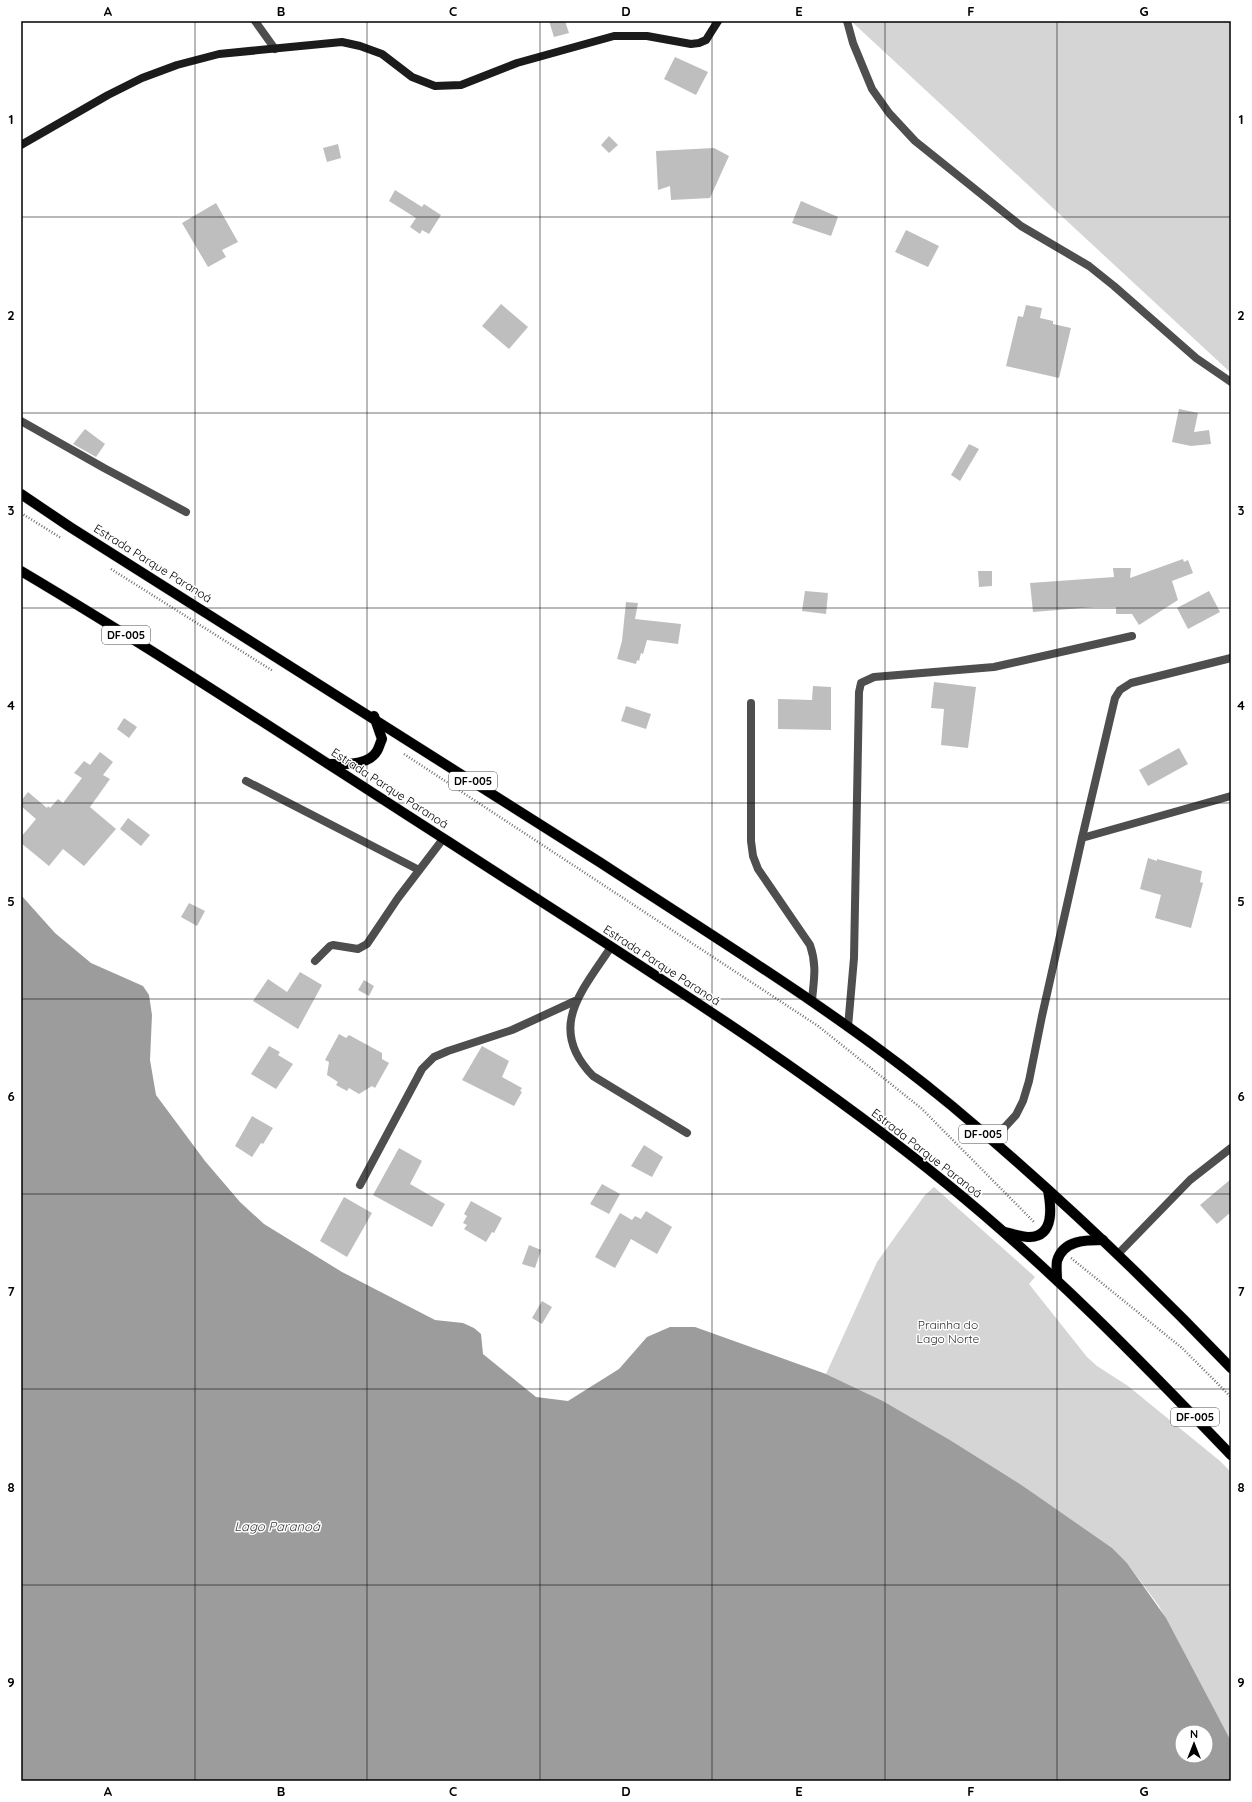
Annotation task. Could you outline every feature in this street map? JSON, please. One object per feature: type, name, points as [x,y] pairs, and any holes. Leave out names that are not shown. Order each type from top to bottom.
[{"type":"main road","name":"Estrada Parque Paranoá","points":[[21,494],[70,527],[374,716],[812,1000],[951,1105],[1048,1190],[1118,1254],[1231,1368]]},
{"type":"main road","name":"Estrada Parque Paranoá","points":[[21,571],[97,616],[230,702],[330,764],[798,1071],[944,1181],[1005,1232],[1057,1280],[1158,1379],[1231,1455]]},
{"type":"main road","points":[[330,764],[353,764],[366,760],[377,752],[382,739],[374,716]]},
{"type":"main road","points":[[1005,1232],[1030,1237],[1037,1236],[1043,1231],[1051,1218],[1052,1206],[1048,1190]]},
{"type":"main road","points":[[1057,1280],[1057,1261],[1067,1246],[1081,1240],[1103,1240]]},
{"type":"street","points":[[255,21],[275,49]]},
{"type":"street","points":[[21,145],[108,95],[177,65],[219,54],[325,43],[348,43],[382,54],[412,78],[435,86],[461,85],[517,63],[614,36],[646,36],[691,44],[699,43],[706,40],[718,21]]},
{"type":"street","points":[[847,21],[853,43],[872,88],[889,113],[915,141],[1021,226],[1089,266],[1196,358],[1231,382]]},
{"type":"street","points":[[21,421],[186,512]]},
{"type":"street","points":[[848,1027],[854,958],[859,692],[861,683],[874,676],[994,667],[1132,636]]},
{"type":"street","points":[[992,1141],[1016,1115],[1023,1101],[1029,1081],[1082,838],[1115,698],[1120,690],[1131,683],[1231,658]]},
{"type":"street","points":[[751,703],[751,841],[753,856],[758,868],[810,945],[816,969],[812,1000]]},
{"type":"street","points":[[246,781],[419,870]]},
{"type":"street","points":[[1082,838],[1231,796]]},
{"type":"street","points":[[315,961],[330,946],[333,945],[358,949],[368,944],[419,870],[443,839]]},
{"type":"street","points":[[610,947],[575,1000],[571,1011],[571,1034],[573,1046],[581,1064],[593,1076],[687,1133]]},
{"type":"street","points":[[360,1185],[422,1069],[434,1057],[512,1030],[575,1000]]},
{"type":"street","points":[[1118,1254],[1190,1180],[1231,1148]]},
{"type":"path","points":[[21,513],[68,542]]},
{"type":"path","points":[[108,567],[275,672]]},
{"type":"path","points":[[402,752],[818,1026],[921,1108],[1043,1231]]},
{"type":"path","points":[[1063,1251],[1182,1348],[1231,1397]]},
{"type":"green space","points":[[851,21],[1231,21],[1231,373]]},
{"type":"green space","name":"Prainha do Lago Norte","points":[[934,1187],[1035,1277],[1029,1284],[1087,1357],[1097,1366],[1128,1386],[1220,1461],[1231,1472],[1231,1741],[1159,1606],[1127,1563],[1020,1484],[950,1440],[883,1401],[826,1374],[877,1262],[925,1195]]},
{"type":"water","name":"Lago Paranoá","points":[[21,895],[55,933],[91,963],[143,986],[149,995],[152,1015],[150,1060],[156,1095],[205,1161],[240,1202],[264,1224],[342,1272],[435,1320],[463,1323],[474,1328],[481,1334],[483,1354],[536,1397],[568,1401],[619,1369],[647,1337],[670,1327],[695,1327],[826,1374],[883,1401],[950,1440],[1020,1484],[1112,1548],[1127,1563],[1166,1618],[1231,1741],[1231,1781],[21,1781]]},
{"type":"building","points":[[549,21],[565,21],[569,33],[554,37]]},
{"type":"building","points":[[675,57],[708,72],[696,95],[664,79]]},
{"type":"building","points":[[609,136],[618,145],[609,153],[601,145]]},
{"type":"building","points":[[338,144],[341,158],[327,162],[323,148]]},
{"type":"building","points":[[714,148],[729,156],[710,198],[671,200],[670,186],[658,190],[656,151]]},
{"type":"building","points":[[395,190],[422,207],[424,204],[441,215],[429,234],[422,230],[420,234],[410,227],[416,218],[389,201]]},
{"type":"building","points":[[801,201],[838,217],[831,236],[792,223]]},
{"type":"building","points":[[216,203],[238,242],[222,250],[226,257],[208,267],[182,223]]},
{"type":"building","points":[[906,230],[939,246],[928,267],[895,252]]},
{"type":"building","points":[[501,304],[528,327],[509,349],[482,326]]},
{"type":"building","points":[[1026,305],[1042,308],[1040,318],[1053,321],[1053,324],[1071,328],[1059,378],[1006,366],[1018,316],[1023,317]]},
{"type":"building","points":[[1179,409],[1198,413],[1194,432],[1209,430],[1211,444],[1191,446],[1172,442]]},
{"type":"building","points":[[85,429],[105,444],[96,457],[73,444]]},
{"type":"building","points":[[969,444],[979,449],[960,481],[951,475]]},
{"type":"building","points":[[1183,559],[1184,562],[1188,560],[1193,573],[1172,581],[1178,600],[1139,625],[1132,614],[1116,614],[1116,607],[1094,607],[1033,612],[1030,583],[1114,577],[1113,568],[1131,568],[1130,578]]},
{"type":"building","points":[[978,571],[992,571],[992,586],[979,587]]},
{"type":"building","points":[[805,591],[828,593],[826,614],[802,611]]},
{"type":"building","points":[[1209,591],[1220,612],[1188,629],[1177,608]]},
{"type":"building","points":[[626,602],[638,603],[635,619],[681,624],[678,644],[647,640],[643,654],[641,653],[639,661],[637,660],[636,664],[617,659],[622,641]]},
{"type":"building","points":[[934,682],[976,687],[968,748],[941,745],[944,709],[931,708]]},
{"type":"building","points":[[813,686],[831,687],[831,730],[778,729],[778,699],[812,700]]},
{"type":"building","points":[[626,706],[651,714],[646,729],[621,721]]},
{"type":"building","points":[[124,718],[137,727],[129,738],[117,729]]},
{"type":"building","points":[[1179,748],[1188,764],[1148,786],[1139,770]]},
{"type":"building","points":[[100,752],[113,762],[103,775],[110,779],[90,807],[116,829],[84,866],[63,849],[49,866],[21,843],[21,837],[36,819],[21,806],[21,801],[28,792],[47,808],[48,806],[50,808],[58,799],[63,803],[82,778],[74,773],[84,761],[90,765]]},
{"type":"building","points":[[128,818],[150,835],[141,846],[120,829]]},
{"type":"building","points":[[1148,858],[1202,871],[1200,882],[1203,883],[1191,928],[1155,918],[1161,895],[1140,889]]},
{"type":"building","points":[[189,903],[205,911],[197,926],[181,917]]},
{"type":"building","points":[[300,972],[322,985],[298,1029],[253,1001],[268,979],[287,992]]},
{"type":"building","points":[[364,980],[374,986],[369,996],[358,990]]},
{"type":"building","points":[[339,1034],[346,1038],[349,1035],[382,1053],[382,1059],[389,1063],[375,1088],[372,1086],[359,1094],[349,1088],[347,1091],[336,1085],[338,1082],[327,1075],[329,1062],[325,1060]]},
{"type":"building","points":[[269,1046],[280,1052],[278,1055],[293,1064],[276,1089],[251,1074]]},
{"type":"building","points":[[482,1046],[509,1061],[502,1077],[522,1088],[520,1091],[522,1092],[514,1106],[462,1080]]},
{"type":"building","points":[[252,1116],[273,1128],[263,1144],[261,1143],[252,1157],[235,1146]]},
{"type":"building","points":[[644,1145],[663,1157],[652,1177],[631,1166]]},
{"type":"building","points":[[399,1148],[422,1161],[410,1184],[445,1204],[432,1227],[373,1195]]},
{"type":"building","points":[[1231,1179],[1231,1212],[1217,1224],[1200,1205]]},
{"type":"building","points":[[602,1184],[620,1194],[609,1214],[590,1204]]},
{"type":"building","points":[[344,1197],[372,1213],[347,1257],[320,1241]]},
{"type":"building","points":[[471,1201],[502,1218],[494,1233],[492,1232],[486,1242],[464,1229],[467,1225],[463,1223],[467,1216],[464,1214]]},
{"type":"building","points":[[646,1211],[672,1227],[657,1254],[631,1239],[615,1268],[595,1257],[620,1213],[632,1220],[635,1216],[641,1219]]},
{"type":"building","points":[[529,1245],[541,1250],[535,1268],[522,1264]]},
{"type":"building","points":[[542,1301],[552,1307],[542,1324],[532,1318]]}]
